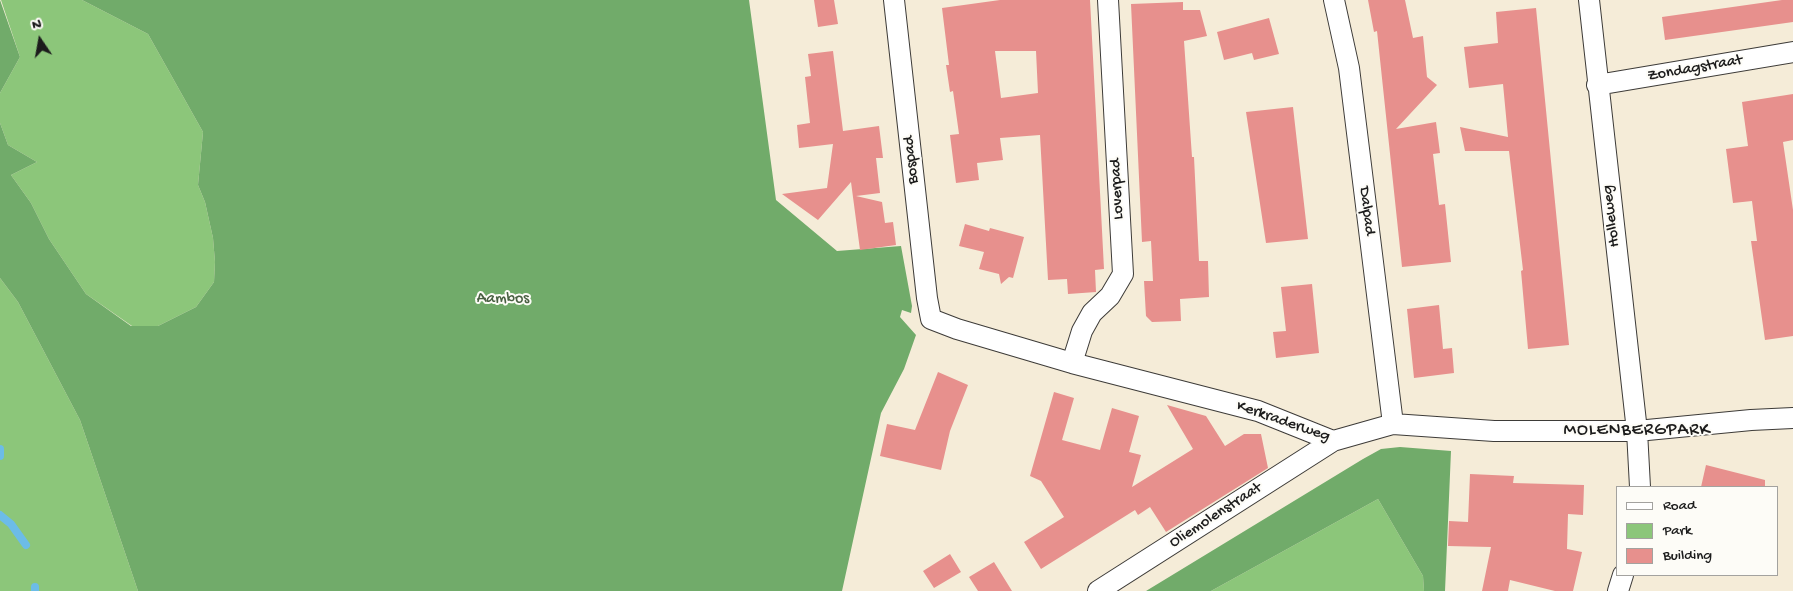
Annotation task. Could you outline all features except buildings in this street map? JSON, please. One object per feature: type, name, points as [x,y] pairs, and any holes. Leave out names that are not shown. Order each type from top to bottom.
[{"type":"street","name":"Bospad","points":[[894,0],[927,298],[931,319]]},
{"type":"street","name":"Loverpad","points":[[1072,363],[1082,331],[1092,313],[1110,296],[1123,274],[1108,0]]},
{"type":"street","name":"Dalpad","points":[[1334,0],[1349,68],[1393,424]]},
{"type":"street","name":"Holleweg","points":[[1589,0],[1637,432],[1640,486]]},
{"type":"street","name":"Zondagstraat","points":[[1597,85],[1793,52]]},
{"type":"street","name":"Kerkraderweg","points":[[931,319],[957,329],[1072,363],[1258,411],[1333,441],[1393,424],[1494,432],[1637,432],[1751,420],[1793,418]]},
{"type":"street","name":"Oliemolenstraat","points":[[1098,591],[1333,441]]},
{"type":"street","points":[[1618,591],[1623,576]]},
{"type":"green space","points":[[0,0],[20,57],[0,93]]},
{"type":"green space","points":[[1,0],[82,0],[148,34],[203,132],[198,185],[205,202],[213,238],[215,262],[214,282],[196,307],[158,326],[132,326],[86,294],[49,239],[31,203],[11,175],[37,162],[8,145],[0,123],[0,93],[20,57]]},
{"type":"green space","name":"Aambos","points":[[82,0],[749,0],[776,200],[837,251],[901,246],[912,306],[911,313],[902,310],[900,317],[916,335],[904,369],[881,413],[842,591],[138,591],[80,420],[18,302],[0,278],[0,123],[8,145],[37,162],[11,175],[31,203],[49,239],[86,294],[131,326],[158,326],[196,307],[214,282],[213,238],[205,202],[198,185],[203,132],[148,34]]},
{"type":"green space","points":[[0,278],[18,302],[80,420],[138,591],[0,591]]},
{"type":"green space","points":[[1400,447],[1451,451],[1445,591],[1424,591],[1423,576],[1378,499],[1211,591],[1146,591],[1363,459],[1381,449]]},
{"type":"green space","points":[[1378,499],[1423,576],[1424,591],[1211,591]]},
{"type":"waterway","points":[[0,449],[0,456]]},
{"type":"waterway","points":[[0,515],[11,524],[26,545]]},
{"type":"district","name":"MOLENBERGPARK","points":[[1637,431]]}]
